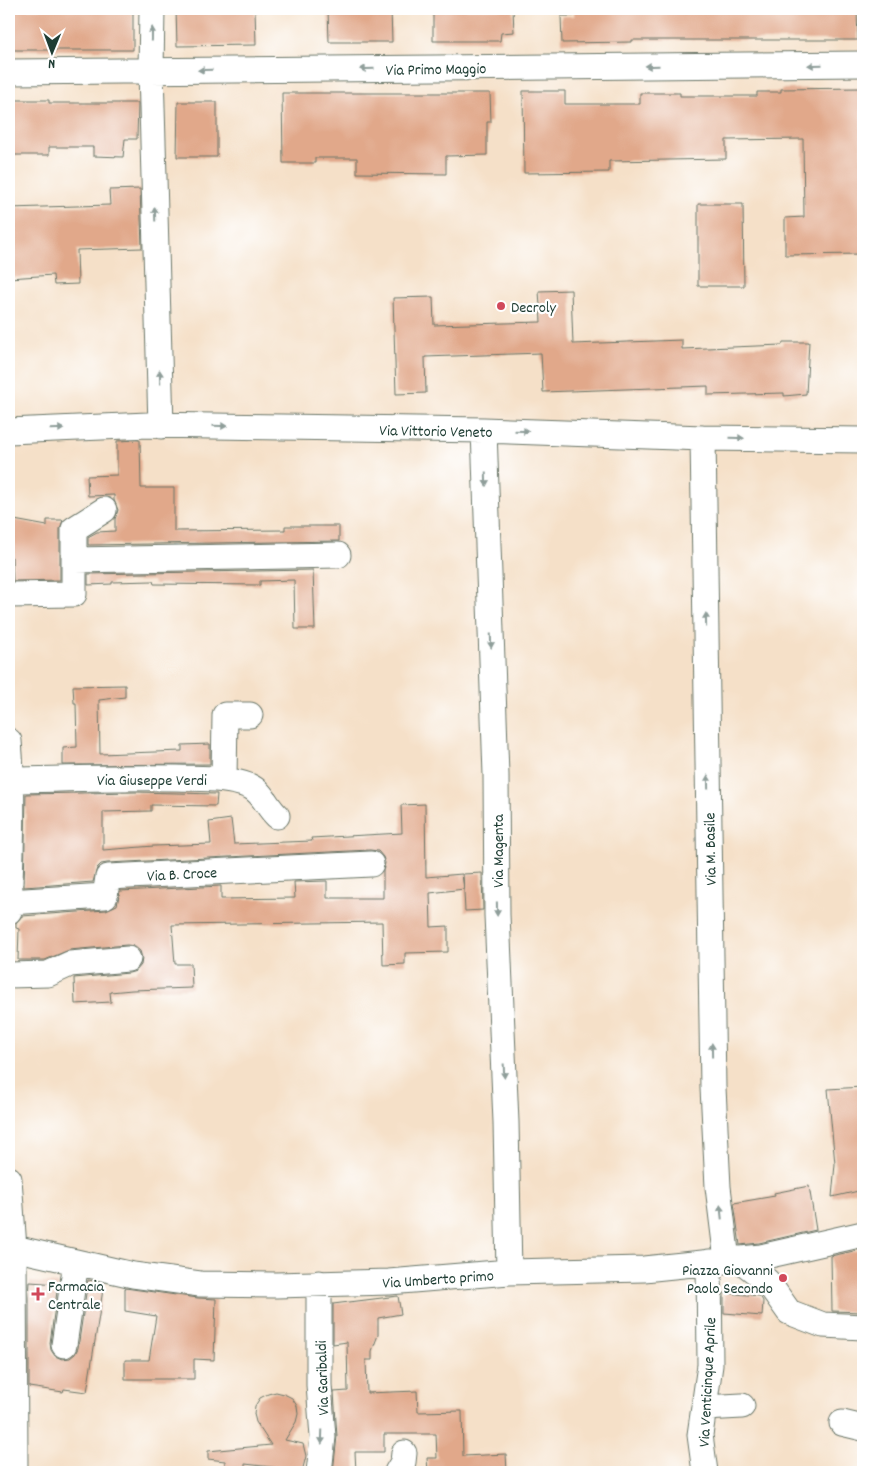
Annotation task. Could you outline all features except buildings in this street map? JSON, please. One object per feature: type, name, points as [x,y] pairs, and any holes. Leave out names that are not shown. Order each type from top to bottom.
[{"type":"street","points":[[152,9],[151,70],[161,426]]},
{"type":"street","name":"Via Primo Maggio","points":[[9,72],[863,64]]},
{"type":"street","name":"Via Vittorio Veneto","points":[[9,431],[161,426],[484,430],[703,438],[863,440]]},
{"type":"street","name":"Via Magenta","points":[[484,430],[496,775],[497,915],[510,1272]]},
{"type":"street","name":"Via M. Basile","points":[[703,438],[713,1088],[718,1187],[725,1261]]},
{"type":"street","points":[[9,594],[74,594],[74,529],[104,510]]},
{"type":"street","points":[[74,560],[338,555]]},
{"type":"street","points":[[224,779],[225,716],[250,715]]},
{"type":"street","points":[[9,741],[12,835],[9,911]]},
{"type":"street","name":"Via Giuseppe Verdi","points":[[11,784],[143,778],[224,779],[250,786],[263,795],[276,816]]},
{"type":"street","name":"Via B. Croce","points":[[9,902],[105,896],[108,876],[371,864]]},
{"type":"street","points":[[9,975],[48,974],[70,964],[128,959]]},
{"type":"street","points":[[9,1179],[14,1248],[11,1308],[15,1472]]},
{"type":"street","name":"Via Umberto primo","points":[[14,1248],[133,1275],[200,1284],[319,1284],[389,1282],[510,1272],[617,1270],[725,1261],[761,1257],[863,1234]]},
{"type":"street","points":[[725,1261],[767,1281],[790,1312],[823,1324],[863,1327]]},
{"type":"street","name":"Via Venticinque Aprile","points":[[705,1472],[700,1434],[725,1261]]},
{"type":"street","points":[[64,1345],[76,1262]]},
{"type":"street","name":"Via Garibaldi","points":[[319,1284],[319,1385],[323,1437],[319,1472]]},
{"type":"street","points":[[705,1408],[742,1406]]},
{"type":"place","name":"Decroly","points":[[501,306]]},
{"type":"place","name":"Piazza Giovanni Paolo Secondo","points":[[783,1278]]},
{"type":"place","name":"Farmacia Centrale","points":[[38,1294]]}]
